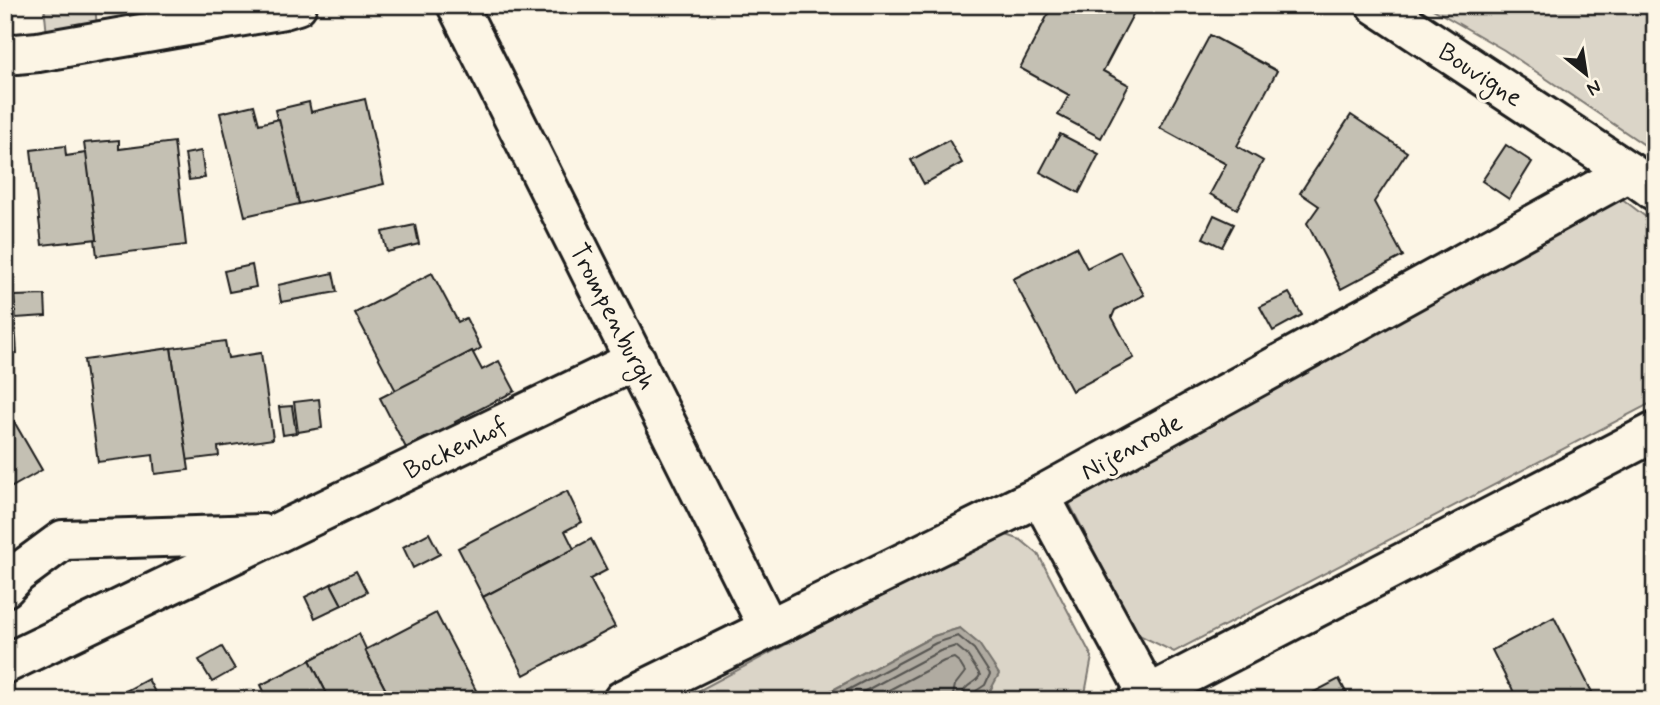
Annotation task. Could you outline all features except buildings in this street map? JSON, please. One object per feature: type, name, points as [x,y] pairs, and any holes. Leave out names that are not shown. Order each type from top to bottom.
[{"type":"street","points":[[5,55],[52,50],[297,5]]},
{"type":"street","name":"Trompenburgh","points":[[457,5],[768,627]]},
{"type":"street","name":"Bouvigne","points":[[1376,5],[1642,181]]},
{"type":"street","name":"Nijenrode","points":[[623,700],[1040,496],[1642,181]]},
{"type":"street","name":"Bockenhof","points":[[5,664],[636,360]]},
{"type":"street","points":[[1040,496],[1146,698],[1655,432]]},
{"type":"street","name":"Bockenhof","points":[[5,587],[63,540],[274,534]]},
{"type":"shaded area","points":[[44,5],[95,5],[97,28],[47,35]]},
{"type":"shaded area","points":[[1426,5],[1655,5],[1655,152],[1504,50]]},
{"type":"shaded area","points":[[1621,198],[1655,224],[1655,401],[1174,652],[1137,634],[1065,495]]},
{"type":"shaded area","points":[[998,532],[1021,540],[1038,554],[1092,657],[1084,699],[972,700],[990,691],[960,628],[934,636],[814,700],[681,700]]},
{"type":"water","points":[[960,628],[979,644],[999,674],[990,691],[972,700],[814,700],[934,636]]}]
